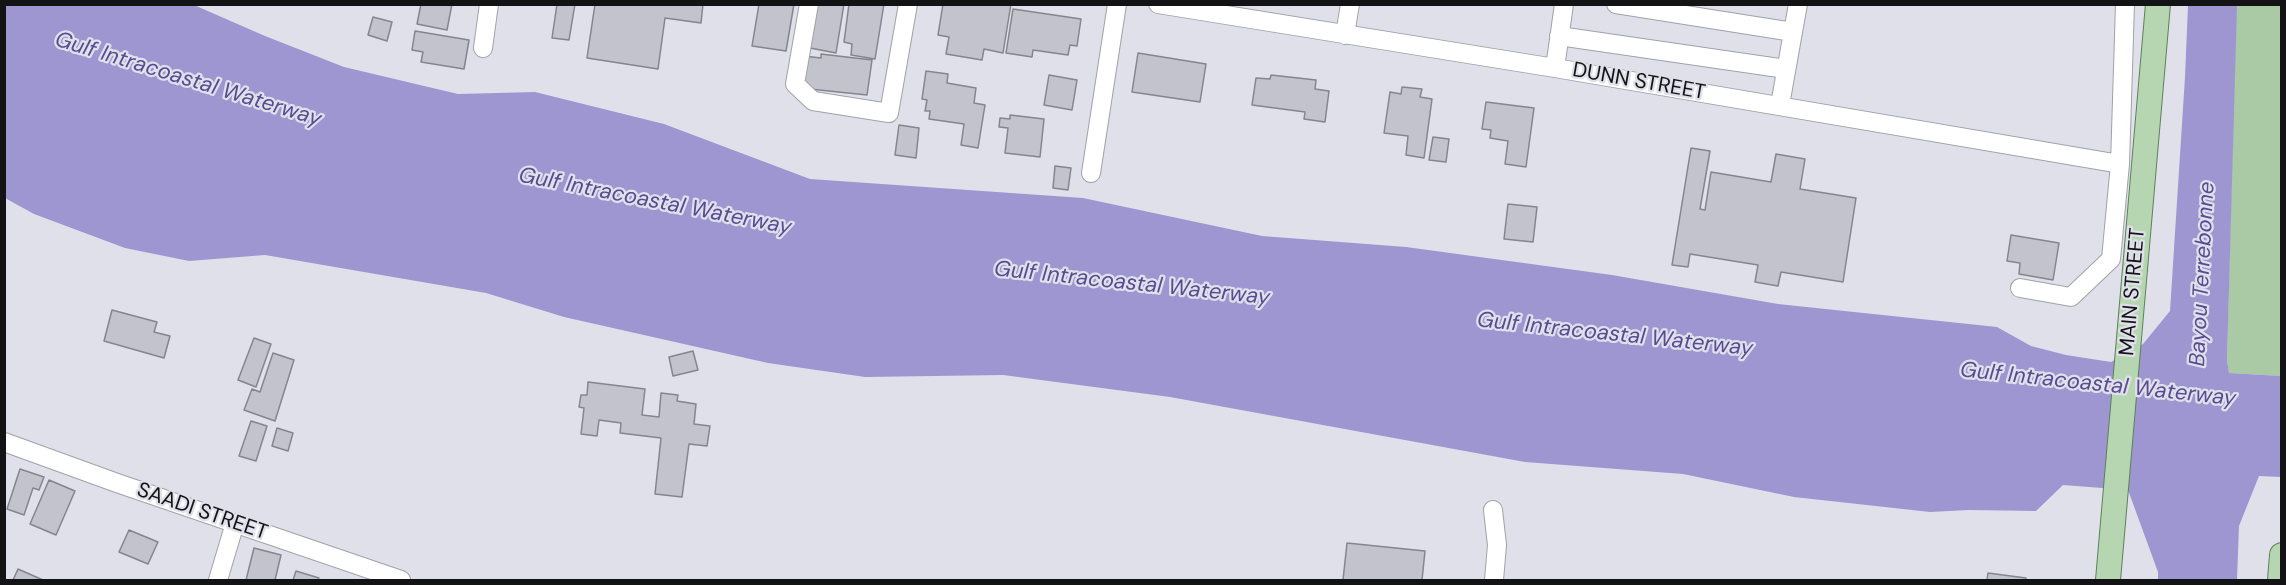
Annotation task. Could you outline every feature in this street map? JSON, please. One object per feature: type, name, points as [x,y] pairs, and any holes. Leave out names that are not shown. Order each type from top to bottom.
[{"type":"main road","name":"MAIN STREET","points":[[2108,580],[2158,4]]},
{"type":"main road","points":[[2280,580],[2282,555]]},
{"type":"street","points":[[483,48],[489,4]]},
{"type":"street","points":[[809,4],[795,84],[813,101],[890,112],[908,4]]},
{"type":"street","points":[[1091,173],[1117,4]]},
{"type":"street","points":[[1345,35],[1350,4]]},
{"type":"street","points":[[1554,68],[1564,4]]},
{"type":"street","points":[[1616,4],[1717,12],[1793,32]]},
{"type":"street","points":[[1780,105],[1798,4]]},
{"type":"street","name":"MAIN STREET","points":[[2020,288],[2071,297],[2111,260],[2120,164],[2125,4]]},
{"type":"street","name":"DUNN STREET","points":[[1166,5],[1780,105],[2120,164]]},
{"type":"street","points":[[1559,36],[1786,69]]},
{"type":"street","name":"SAADI STREET","points":[[4,442],[112,482],[401,580]]},
{"type":"street","points":[[1493,510],[1497,545],[1494,580]]},
{"type":"street","points":[[218,580],[235,523]]},
{"type":"green space","points":[[2236,5],[2281,5],[2281,376],[2229,373],[2227,360]]},
{"type":"water","points":[[5,5],[194,5],[344,67],[458,94],[535,92],[664,124],[810,179],[1083,198],[1262,236],[1406,247],[1612,275],[1778,304],[1997,327],[2031,346],[2066,355],[2111,362],[2143,344],[2170,311],[2188,5],[2237,5],[2227,360],[2229,373],[2281,376],[2281,477],[2259,476],[2239,526],[2237,580],[2158,580],[2158,572],[2128,490],[2063,485],[2036,511],[1930,512],[1794,497],[1683,474],[1525,462],[1170,397],[1003,375],[865,377],[768,363],[564,317],[486,293],[265,255],[189,261],[125,248],[34,214],[5,198]]},
{"type":"building","points":[[421,4],[452,4],[447,30],[417,24]]},
{"type":"building","points":[[557,4],[575,4],[569,40],[552,38]]},
{"type":"building","points":[[595,4],[703,4],[701,23],[665,18],[658,69],[587,58]]},
{"type":"building","points":[[759,4],[794,4],[786,51],[752,46]]},
{"type":"building","points":[[811,4],[844,4],[836,53],[810,48]]},
{"type":"building","points":[[849,4],[884,4],[875,59],[851,55],[852,44],[844,42]]},
{"type":"building","points":[[943,4],[1011,4],[1003,53],[984,49],[982,60],[946,54],[949,37],[938,35]]},
{"type":"building","points":[[1013,9],[1081,19],[1077,46],[1070,45],[1068,55],[1033,50],[1032,57],[1006,53]]},
{"type":"building","points":[[373,17],[392,22],[387,41],[368,35]]},
{"type":"building","points":[[415,31],[469,40],[464,69],[421,62],[423,52],[412,50]]},
{"type":"building","points":[[1138,53],[1206,64],[1200,102],[1132,92]]},
{"type":"building","points":[[821,54],[872,60],[867,95],[800,88],[804,56],[821,58]]},
{"type":"building","points":[[926,71],[948,74],[947,83],[976,88],[974,103],[985,105],[978,148],[961,145],[964,124],[929,119],[930,111],[925,111],[927,100],[922,99]]},
{"type":"building","points":[[1049,75],[1077,80],[1072,110],[1044,105]]},
{"type":"building","points":[[1271,75],[1316,80],[1315,89],[1329,91],[1325,122],[1304,119],[1305,112],[1252,105],[1256,78],[1270,79]]},
{"type":"building","points":[[1402,87],[1422,89],[1420,97],[1432,99],[1424,158],[1406,155],[1408,136],[1384,133],[1390,92],[1401,94]]},
{"type":"building","points":[[1486,102],[1534,108],[1526,167],[1505,164],[1508,141],[1490,138],[1491,130],[1482,129]]},
{"type":"building","points":[[1010,115],[1044,119],[1040,157],[1005,153],[1008,128],[999,127],[1000,118],[1010,119]]},
{"type":"building","points":[[899,125],[919,128],[916,158],[895,155]]},
{"type":"building","points":[[1433,137],[1449,139],[1446,162],[1429,160]]},
{"type":"building","points":[[1691,148],[1710,151],[1700,209],[1705,210],[1711,172],[1771,182],[1776,154],[1805,159],[1800,189],[1856,198],[1843,282],[1781,272],[1778,286],[1755,282],[1758,265],[1690,254],[1688,267],[1672,265]]},
{"type":"building","points":[[1055,166],[1071,168],[1068,190],[1053,188]]},
{"type":"building","points":[[1508,204],[1537,207],[1533,242],[1504,239]]},
{"type":"building","points":[[2011,235],[2059,243],[2053,280],[2019,274],[2020,263],[2007,261]]},
{"type":"building","points":[[112,310],[157,322],[154,332],[170,336],[164,358],[104,341]]},
{"type":"building","points":[[254,338],[271,344],[256,387],[238,380]]},
{"type":"building","points":[[693,351],[698,370],[673,376],[669,357]]},
{"type":"building","points":[[273,353],[294,360],[275,421],[244,410],[252,389],[260,392]]},
{"type":"building","points":[[588,382],[645,389],[642,415],[659,417],[661,393],[678,395],[677,401],[696,404],[694,424],[710,426],[707,446],[689,444],[682,497],[655,494],[661,438],[620,433],[621,423],[599,420],[597,436],[581,434],[584,408],[579,407],[581,395],[587,395]]},
{"type":"building","points":[[251,421],[267,426],[256,461],[239,456]]},
{"type":"building","points":[[277,428],[293,433],[288,451],[272,446]]},
{"type":"building","points":[[20,469],[44,477],[39,490],[33,488],[24,515],[7,509]]},
{"type":"building","points":[[49,480],[75,491],[56,535],[30,524]]},
{"type":"building","points":[[129,530],[158,542],[148,564],[119,552]]},
{"type":"building","points":[[1347,543],[1425,551],[1422,580],[1343,580]]},
{"type":"building","points":[[254,548],[281,555],[275,580],[246,580]]},
{"type":"building","points":[[18,569],[43,580],[13,580]]},
{"type":"building","points":[[296,571],[319,578],[318,580],[293,580]]},
{"type":"building","points":[[1988,573],[2026,578],[2026,580],[1987,580]]},
{"type":"water label","name":"Gulf Intracoastal Waterway","points":[[188,80]]},
{"type":"water label","name":"Gulf Intracoastal Waterway","points":[[655,202]]},
{"type":"water label","name":"Bayou Terrebonne","points":[[2203,274]]},
{"type":"water label","name":"Gulf Intracoastal Waterway","points":[[1132,284]]},
{"type":"water label","name":"Gulf Intracoastal Waterway","points":[[1615,335]]},
{"type":"water label","name":"Gulf Intracoastal Waterway","points":[[2098,385]]}]
